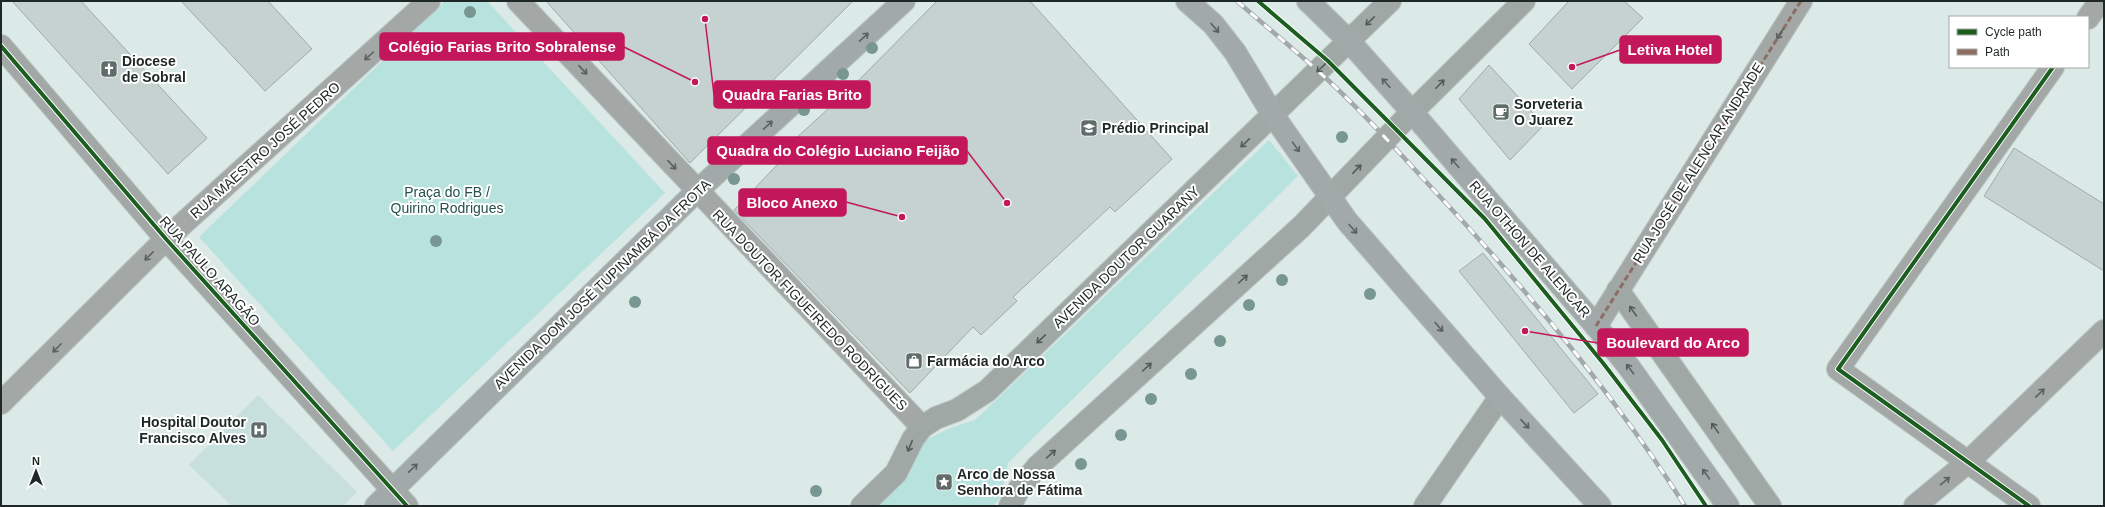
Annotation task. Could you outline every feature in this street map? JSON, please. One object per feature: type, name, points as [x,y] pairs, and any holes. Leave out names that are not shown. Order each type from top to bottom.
[{"type":"main road","name":"AVENIDA DOM JOSÉ TUPINAMBÁ DA FROTA","points":[[376,506],[697,191],[904,1]]},
{"type":"main road","points":[[1187,1],[1213,24],[1235,52],[1273,115],[1347,221],[1500,397],[1600,506]]},
{"type":"main road","name":"RUA OTHON DE ALENCAR","points":[[1308,1],[1349,41],[1412,112],[1596,326],[1628,367],[1728,506]]},
{"type":"main road","name":"AVENIDA DOUTOR GUARANY","points":[[862,506],[896,473],[913,439],[922,427],[936,418],[957,410],[987,391],[1390,1]]},
{"type":"main road","points":[[1010,506],[1019,489],[1037,467],[1301,227],[1412,112],[1524,1]]},
{"type":"main road","points":[[1618,290],[1770,506]]},
{"type":"main road","points":[[1425,506],[1500,397]]},
{"type":"street","name":"RUA MAESTRO JOSÉ PEDRO","points":[[1,403],[166,239],[429,1]]},
{"type":"street","name":"RUA DOUTOR FIGUEIREDO RODRIGUES","points":[[518,1],[922,427]]},
{"type":"street","name":"RUA JOSÉ DE ALENCAR ANDRADE","points":[[1596,326],[1801,1]]},
{"type":"street","points":[[2089,17],[2100,1]]},
{"type":"street","name":"RUA PAULO ARAGÃO","points":[[1,46],[166,239],[407,506]]},
{"type":"street","points":[[2029,506],[1838,369],[2052,68]]},
{"type":"street","points":[[1915,506],[1968,462],[2104,331]]},
{"type":"shaded area","name":"Hospital Doutor Francisco Alves","points":[[258,395],[357,492],[343,506],[232,506],[189,465]]},
{"type":"green space","name":"Praça do FB / Quirino Rodrigues","points":[[445,1],[487,1],[665,193],[393,451],[199,237]]},
{"type":"green space","points":[[1269,140],[1298,176],[1008,463],[1001,497],[993,506],[873,506],[924,441],[950,428],[975,420]]},
{"type":"building","name":"Diocese de Sobral","points":[[12,1],[81,1],[207,138],[168,174]]},
{"type":"building","name":"Diocese de Sobral","points":[[181,1],[268,1],[312,49],[265,91]]},
{"type":"building","points":[[546,1],[853,1],[690,163]]},
{"type":"building","points":[[937,1],[1030,1],[1172,159],[1115,212],[1110,207],[1013,297],[1017,301],[981,335],[973,327],[910,393],[734,210],[797,144],[794,140],[851,88]]},
{"type":"building","points":[[1569,1],[1624,1],[1643,18],[1572,89],[1529,44]]},
{"type":"building","name":"Sorveteria O Juarez","points":[[1489,65],[1544,125],[1510,160],[1459,99]]},
{"type":"building","points":[[2014,148],[2104,204],[2104,271],[1984,196]]},
{"type":"building","points":[[1483,253],[1598,394],[1574,413],[1459,271]]},
{"type":"railway","points":[[1237,1],[1317,70],[1346,98],[1375,127],[1500,262],[1566,340],[1628,422],[1685,506]]},
{"type":"marked path","points":[[1596,326],[1801,1]]},
{"type":"cycle path","points":[[1258,1],[1328,61],[1485,219],[1603,363],[1662,440],[1706,506]]},
{"type":"cycle path","points":[[1,46],[166,239],[407,506]]},
{"type":"cycle path","points":[[2029,506],[1838,369],[2052,68]]},
{"type":"place","name":"Quadra Farias Brito","points":[[705,19]]},
{"type":"place","name":"Letiva Hotel","points":[[1572,67]]},
{"type":"place","name":"Diocese de Sobral","points":[[109,69]]},
{"type":"place","name":"Colégio Farias Brito Sobralense","points":[[695,82]]},
{"type":"place","name":"Sorveteria O Juarez","points":[[1501,112]]},
{"type":"place","name":"Prédio Principal","points":[[1089,128]]},
{"type":"place","name":"Quadra do Colégio Luciano Feijão","points":[[1007,203]]},
{"type":"place","name":"Bloco Anexo","points":[[902,217]]},
{"type":"place","name":"Boulevard do Arco","points":[[1525,331]]},
{"type":"place","name":"Farmácia do Arco","points":[[914,361]]},
{"type":"place","name":"Hospital Doutor Francisco Alves","points":[[259,430]]},
{"type":"place","name":"Arco de Nossa Senhora de Fátima","points":[[944,482]]}]
